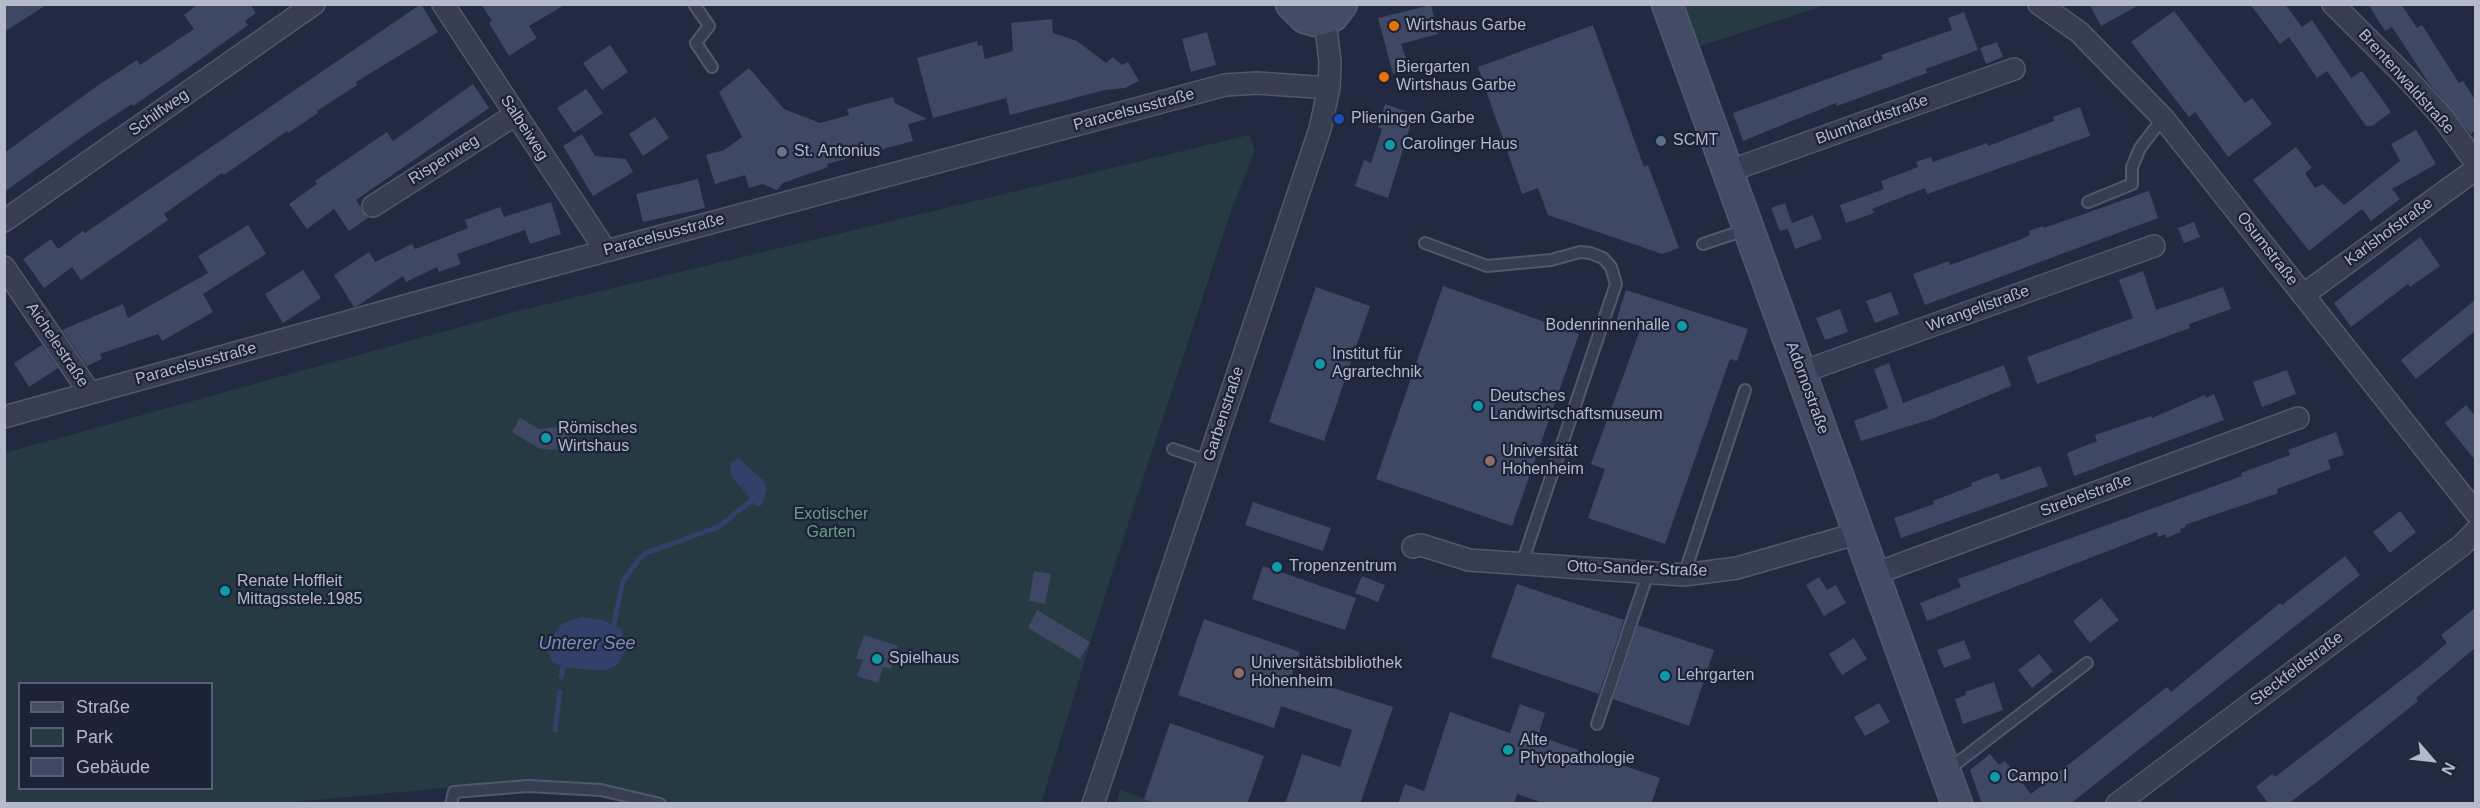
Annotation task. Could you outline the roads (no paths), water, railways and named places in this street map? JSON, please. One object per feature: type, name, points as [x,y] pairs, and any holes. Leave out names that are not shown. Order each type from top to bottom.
[{"type":"street","name":"Schilfweg","points":[[4,221],[314,4]]},
{"type":"street","name":"Salbeiweg","points":[[443,4],[606,251]]},
{"type":"street","points":[[1291,4],[1305,18],[1334,12]]},
{"type":"street","name":"Adornostraße","points":[[1667,4],[1958,804]]},
{"type":"street","name":"Osumstraße","points":[[2039,4],[2079,32],[2163,118],[2475,513]]},
{"type":"street","name":"Brentenwaldstraße","points":[[2333,4],[2407,78],[2444,119],[2475,163]]},
{"type":"street","name":"Garbenstraße","points":[[1093,804],[1320,129],[1329,88],[1334,12]]},
{"type":"street","name":"Blumhardtstraße","points":[[1729,171],[2014,69]]},
{"type":"street","name":"Paracelsusstraße","points":[[4,417],[606,251],[1225,85],[1257,83],[1329,88]]},
{"type":"street","name":"Rispenweg","points":[[373,206],[515,115]]},
{"type":"street","name":"Karlshofstraße","points":[[2303,295],[2475,169]]},
{"type":"street","name":"Wrangellstraße","points":[[1802,372],[2154,246]]},
{"type":"street","name":"Aichelestraße","points":[[4,267],[90,393]]},
{"type":"street","name":"Strebelstraße","points":[[1874,573],[2298,418]]},
{"type":"street","name":"Steckfeldstraße","points":[[2117,804],[2452,553],[2475,531]]},
{"type":"street","name":"Otto-Sander-Straße","points":[[1413,547],[1421,544],[1469,560],[1684,574],[1737,568],[1859,533]]},
{"type":"lane","points":[[694,4],[709,26],[696,44],[712,67]]},
{"type":"lane","points":[[2088,202],[2132,184],[2132,168],[2140,148],[2163,118]]},
{"type":"lane","points":[[1703,244],[1748,229]]},
{"type":"lane","points":[[1425,243],[1487,266],[1551,260],[1580,252],[1604,258],[1611,267],[1616,284],[1522,563]]},
{"type":"lane","points":[[1684,574],[1744,390]]},
{"type":"lane","points":[[1173,449],[1208,461]]},
{"type":"lane","points":[[1597,724],[1648,573]]},
{"type":"lane","points":[[1945,772],[2087,663]]},
{"type":"lane","points":[[451,804],[454,792],[528,786],[601,790],[660,804]]},
{"type":"water","points":[[738,458],[764,481],[767,490],[761,506],[756,506],[731,475],[730,464]]},
{"type":"water","name":"Unterer See","points":[[581,617],[603,620],[621,629],[626,650],[617,665],[606,670],[590,670],[563,667],[552,662],[549,653],[552,636],[562,624]]},
{"type":"waterway","points":[[614,623],[623,581],[640,558],[646,553],[718,527],[751,501]]},
{"type":"waterway","points":[[561,677],[563,667]]},
{"type":"waterway","points":[[555,730],[560,692]]},
{"type":"place","name":"Wirtshaus Garbe","points":[[1394,26]]},
{"type":"place","name":"Biergarten Wirtshaus Garbe","points":[[1384,77]]},
{"type":"place","name":"Plieningen Garbe","points":[[1339,119]]},
{"type":"place","name":"SCMT","points":[[1661,141]]},
{"type":"place","name":"Carolinger Haus","points":[[1390,145]]},
{"type":"place","name":"St. Antonius","points":[[782,152]]},
{"type":"place","name":"Bodenrinnenhalle","points":[[1682,326]]},
{"type":"place","name":"Institut für Agrartechnik","points":[[1320,364]]},
{"type":"place","name":"Deutsches Landwirtschaftsmuseum","points":[[1478,406]]},
{"type":"place","name":"Römisches Wirtshaus","points":[[546,438]]},
{"type":"place","name":"Universität Hohenheim","points":[[1490,461]]},
{"type":"place","name":"Tropenzentrum","points":[[1277,567]]},
{"type":"place","name":"Renate Hoffleit Mittagsstele.1985","points":[[225,591]]},
{"type":"place","name":"Spielhaus","points":[[877,659]]},
{"type":"place","name":"Universitätsbibliothek Hohenheim","points":[[1239,673]]},
{"type":"place","name":"Lehrgarten","points":[[1665,676]]},
{"type":"place","name":"Alte Phytopathologie","points":[[1508,750]]},
{"type":"place","name":"Campo I","points":[[1995,777]]},
{"type":"park label","name":"Exotischer Garten","points":[[831,524]]}]
